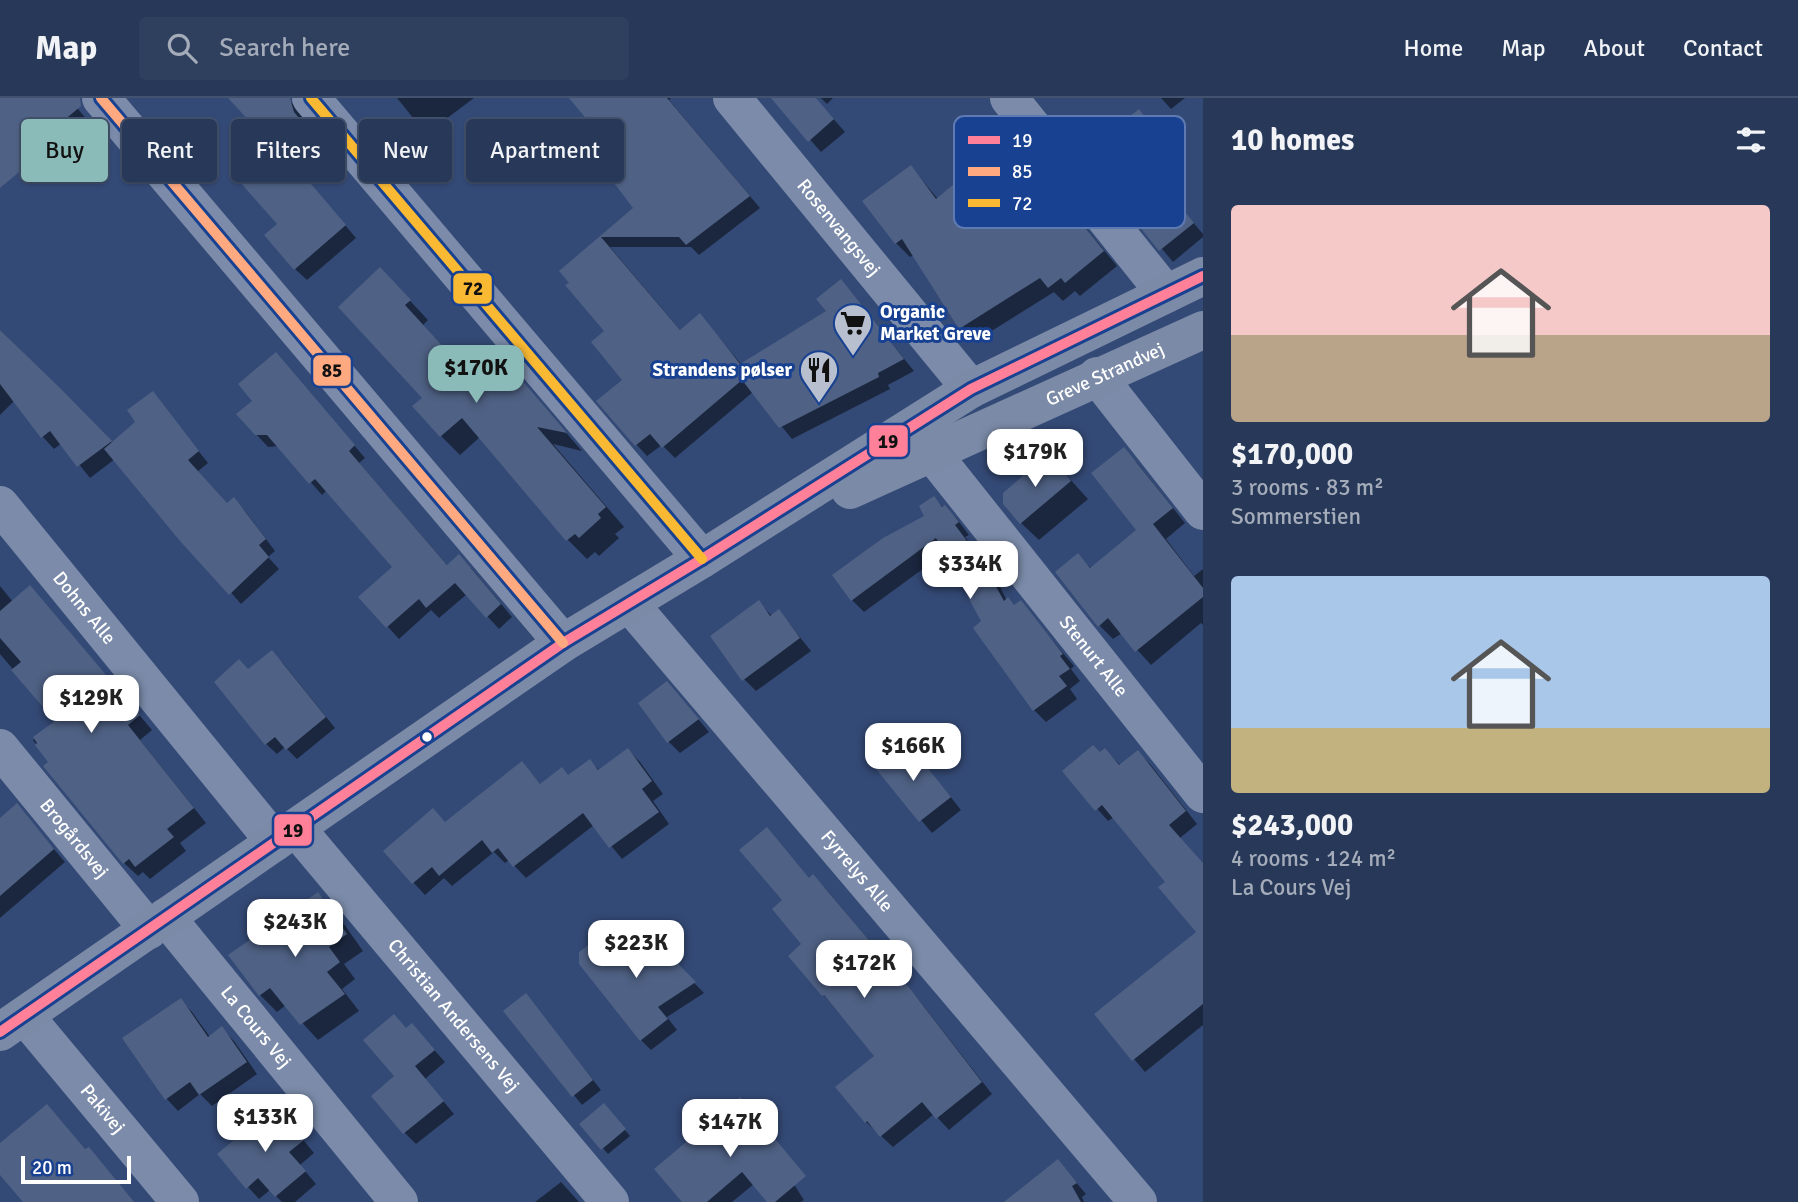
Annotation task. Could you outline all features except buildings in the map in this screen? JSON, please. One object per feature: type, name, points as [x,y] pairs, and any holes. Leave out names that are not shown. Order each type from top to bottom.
[{"type":"main road","name":"Greve Strandvej","points":[[13,1024],[563,643],[702,559],[971,389],[1203,276]]},
{"type":"main road","name":"Greve Strandvej","points":[[702,559],[1097,376],[1203,330]]},
{"type":"street","points":[[101,98],[563,643]]},
{"type":"street","points":[[311,98],[702,559]]},
{"type":"street","name":"Rosenvangsvej","points":[[732,98],[971,389]]},
{"type":"street","points":[[1009,98],[1023,116]]},
{"type":"street","points":[[1113,228],[1166,294]]},
{"type":"street","points":[[1097,376],[1203,511]]},
{"type":"street","name":"Stenurt Alle","points":[[931,452],[1203,794]]},
{"type":"street","name":"Dohns Alle","points":[[0,505],[285,835]]},
{"type":"street","name":"Fyrrelys Alle","points":[[629,603],[1138,1202]]},
{"type":"street","name":"Brogårdsvej","points":[[0,748],[158,924]]},
{"type":"street","name":"Christian Andersens Vej","points":[[285,835],[610,1202]]},
{"type":"street","name":"La Cours Vej","points":[[158,924],[400,1202]]},
{"type":"street","name":"Pakivej","points":[[13,1024],[180,1202]]},
{"type":"transit line","name":"85","points":[[101,98],[563,643]]},
{"type":"transit line","name":"72","points":[[311,98],[702,559]]},
{"type":"transit line","name":"19","points":[[0,1032],[563,643],[702,559],[971,389],[1203,276]]},
{"type":"place","name":"Organic Market Greve","points":[[853,357]]},
{"type":"place","name":"Strandens pølser","points":[[819,404]]}]
